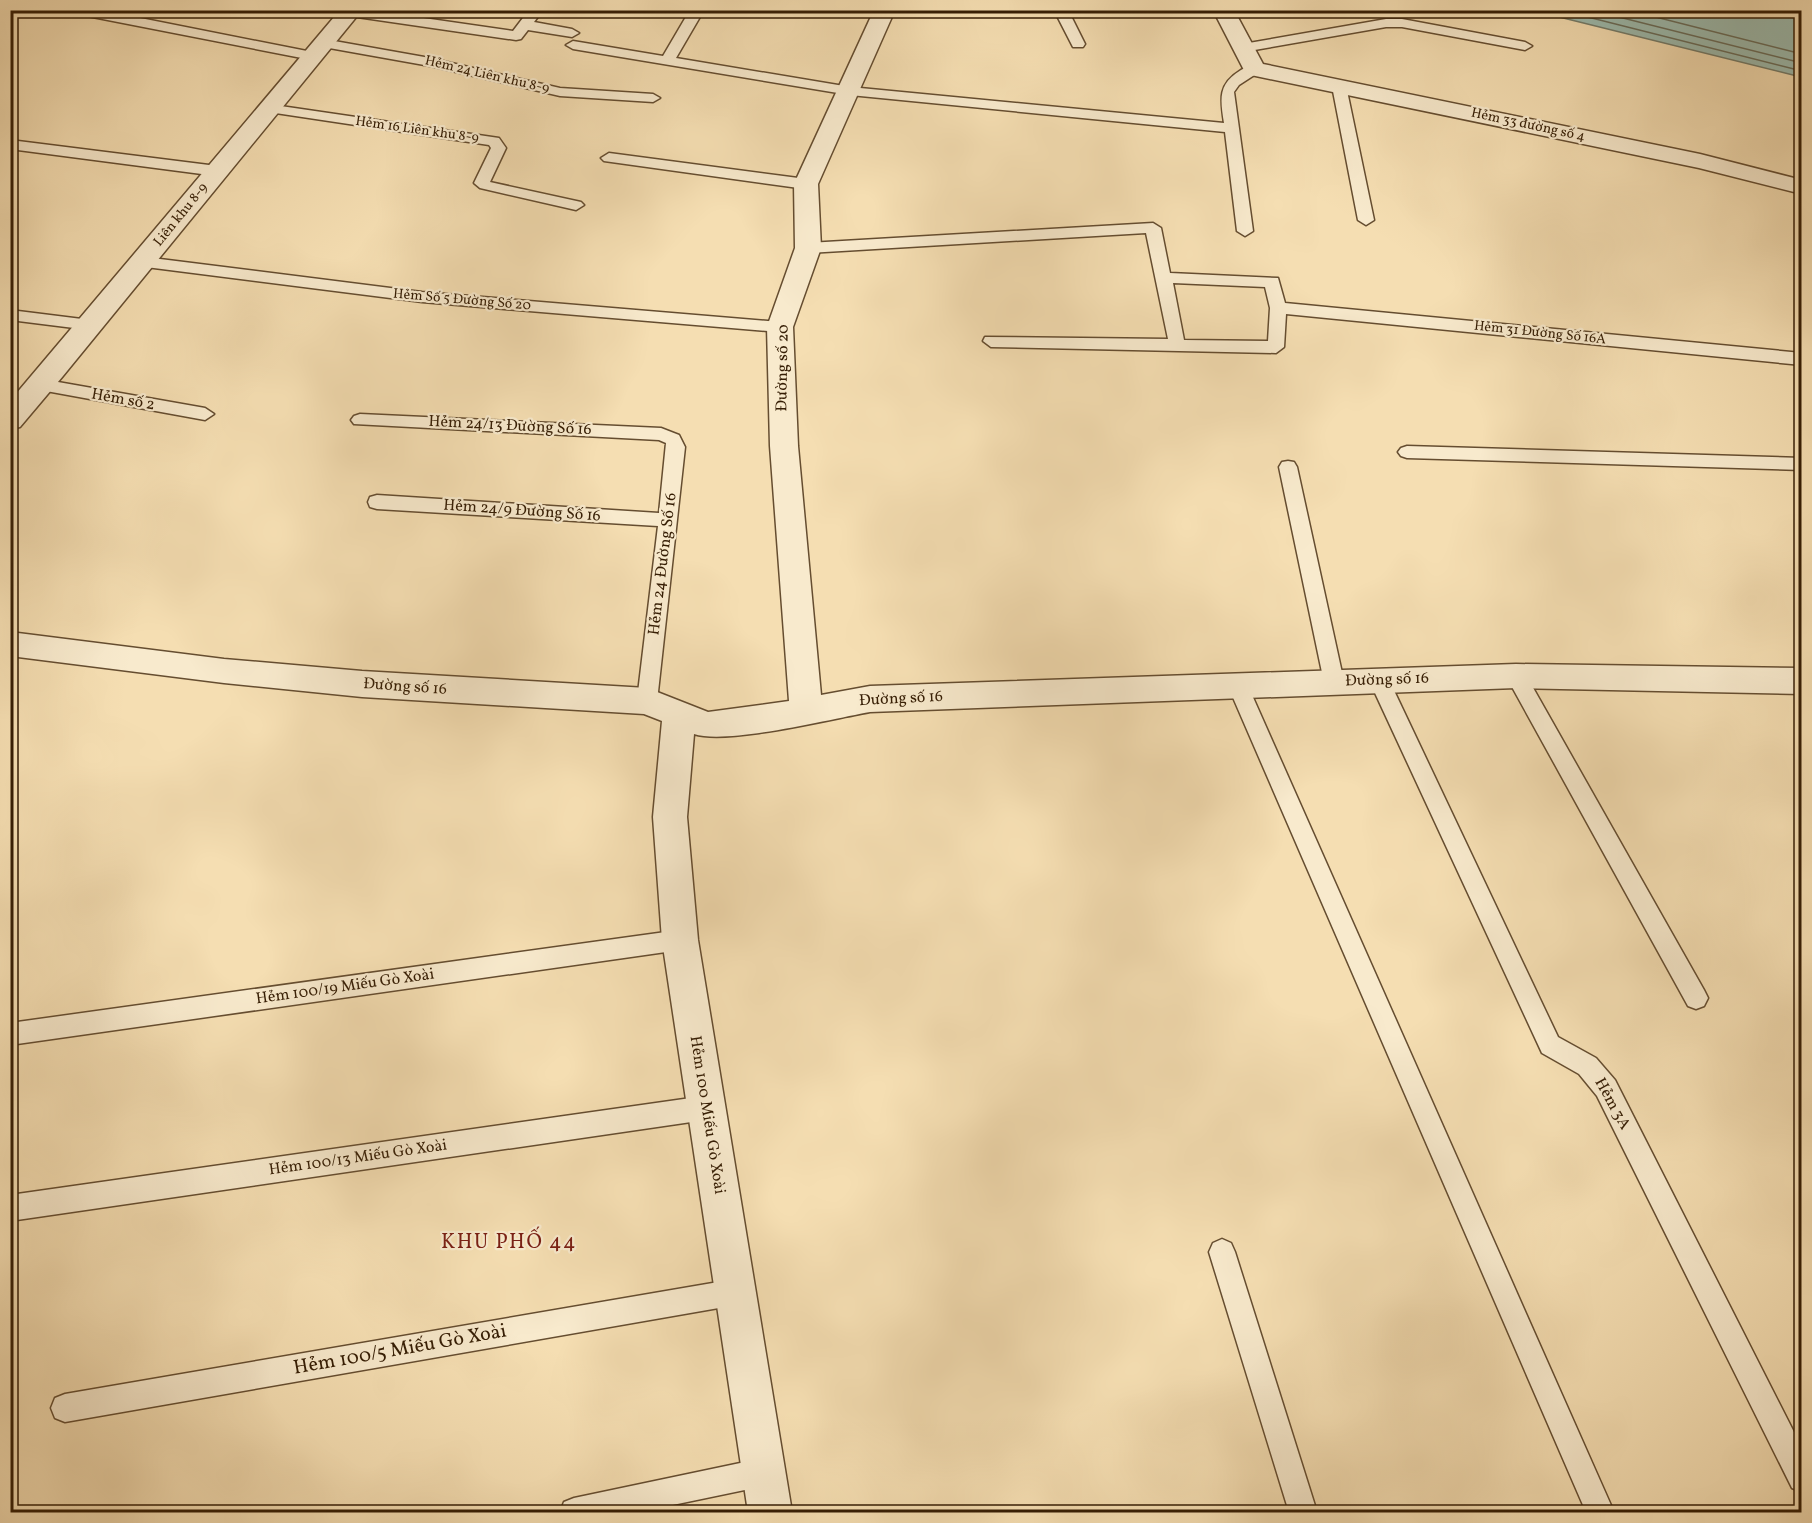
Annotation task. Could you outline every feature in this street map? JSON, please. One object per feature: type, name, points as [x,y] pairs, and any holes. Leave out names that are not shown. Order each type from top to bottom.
[{"type":"street","name":"Đường số 20","points":[[806,710],[783,446],[780,327],[808,248],[806,184],[885,10]]},
{"type":"street","points":[[1223,10],[1248,58]]},
{"type":"street","name":"Liên khu 8-9","points":[[10,420],[144,262],[267,108],[351,11]]},
{"type":"street","name":"Hẻm 33 đường số 4","points":[[1248,58],[1339,86],[1700,161],[1802,187]]},
{"type":"street","name":"Đường số 16","points":[[10,644],[224,671],[663,708],[706,725],[769,718],[870,699],[1516,676],[1802,681]]},
{"type":"street","name":"Hẻm 100 Miếu Gò Xoài","points":[[663,708],[680,940],[770,1512]]},
{"type":"lane","name":"Hẻm 24 Liên khu 8-9","points":[[77,10],[318,50],[430,62],[560,92],[652,98]]},
{"type":"lane","points":[[351,11],[516,36],[537,10]]},
{"type":"lane","points":[[668,59],[697,10]]},
{"type":"lane","points":[[1061,10],[1078,44]]},
{"type":"lane","points":[[1245,231],[1232,129],[1227,108],[1228,87],[1248,58],[1386,23],[1402,23],[1525,46]]},
{"type":"lane","points":[[526,25],[572,39],[668,59],[850,91],[1232,129]]},
{"type":"lane","points":[[1339,86],[1366,220]]},
{"type":"lane","name":"Hẻm 16 Liên khu 8-9","points":[[267,108],[494,141],[499,148],[482,183],[576,205]]},
{"type":"lane","points":[[10,144],[217,171]]},
{"type":"lane","points":[[609,158],[806,184]]},
{"type":"lane","points":[[808,248],[1153,228],[1177,344]]},
{"type":"lane","name":"Hẻm Số 5 Đường Số 20","points":[[144,262],[422,297],[780,327]]},
{"type":"lane","points":[[991,342],[1276,346],[1278,308],[1272,282],[1163,278]]},
{"type":"lane","name":"Hẻm 31 Đường Số 16A","points":[[1278,308],[1802,359]]},
{"type":"lane","points":[[10,315],[90,325]]},
{"type":"lane","name":"Hẻm số 2","points":[[41,385],[205,414]]},
{"type":"lane","name":"Hẻm 24/13 Đường Số 16","points":[[360,420],[661,434]]},
{"type":"lane","name":"Hẻm 24 Đường Số 16","points":[[661,434],[673,439],[676,447],[668,519],[663,708]]},
{"type":"lane","points":[[1407,452],[1802,464]]},
{"type":"lane","points":[[1288,466],[1334,682]]},
{"type":"lane","name":"Hẻm 24/9 Đường Số 16","points":[[377,502],[668,519]]},
{"type":"lane","points":[[1516,676],[1696,998]]},
{"type":"lane","name":"Hẻm 3A","points":[[1379,680],[1550,1045],[1563,1055],[1580,1061],[1606,1088],[1802,1478]]},
{"type":"lane","points":[[1238,686],[1600,1512]]},
{"type":"lane","name":"Hẻm 100/19 Miếu Gò Xoài","points":[[10,1034],[680,940]]},
{"type":"lane","name":"Hẻm 100/13 Miếu Gò Xoài","points":[[10,1208],[705,1108]]},
{"type":"lane","points":[[1222,1252],[1303,1512]]},
{"type":"lane","name":"Hẻm 100/5 Miếu Gò Xoài","points":[[64,1408],[736,1292]]},
{"type":"lane","points":[[574,1512],[764,1472]]},
{"type":"water","points":[[1535,11],[1801,11],[1801,77]]},
{"type":"district","name":"KHU PHỐ 44","points":[[509,1242]]}]
